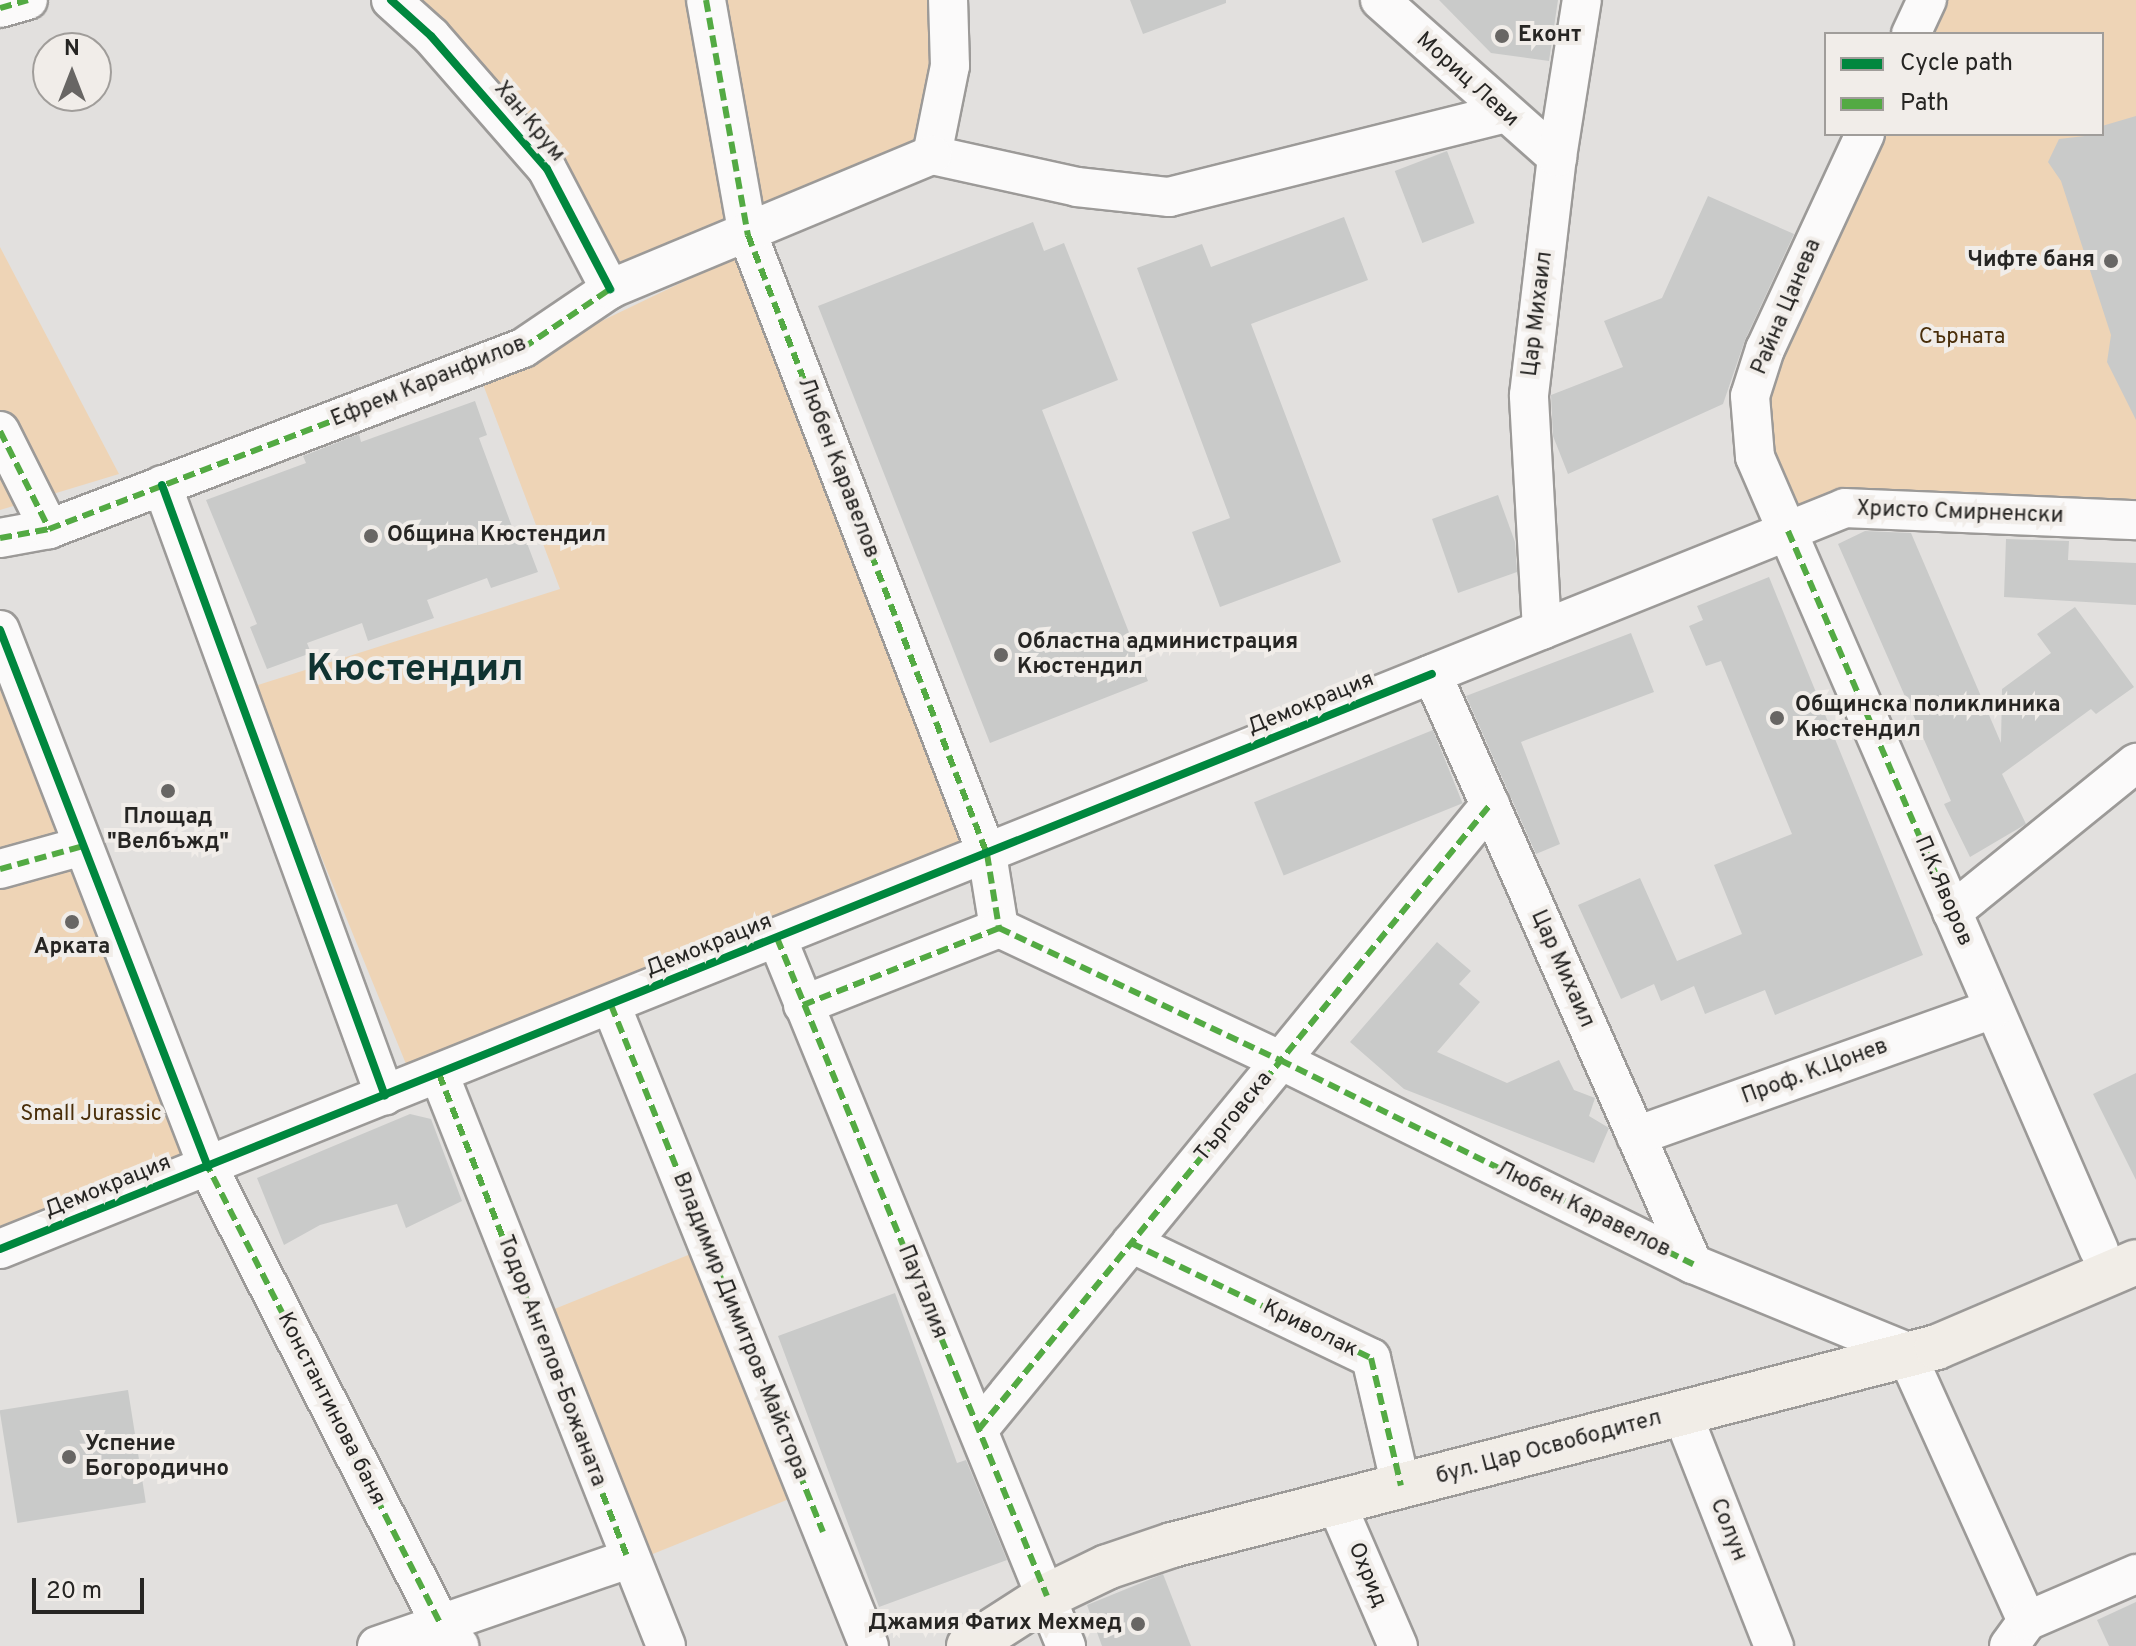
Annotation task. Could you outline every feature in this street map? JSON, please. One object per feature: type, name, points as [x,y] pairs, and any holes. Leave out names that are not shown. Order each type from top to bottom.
[{"type":"main road","points":[[1905,1351],[1928,1325],[2124,1249]]},
{"type":"main road","name":"бул. Цар Освободител","points":[[969,1646],[1047,1596],[1107,1567],[1172,1545],[1682,1413],[1905,1351]]},
{"type":"street","points":[[0,8],[28,0]]},
{"type":"street","name":"Хан Крум","points":[[391,0],[431,36],[547,169],[610,289]]},
{"type":"street","name":"Любен Kаравелов","points":[[706,0],[748,235],[987,854],[999,928],[1280,1060],[1693,1264],[1905,1351]]},
{"type":"street","points":[[948,0],[950,66],[932,155],[1077,187],[1169,197],[1503,114]]},
{"type":"street","name":"Мориц Леви","points":[[1380,0],[1503,114],[1557,157]]},
{"type":"street","name":"Цар Михаил","points":[[1542,630],[1529,395],[1557,157],[1582,0]]},
{"type":"street","points":[[1912,32],[1927,0]]},
{"type":"street","name":"Райна Цанева","points":[[1788,531],[1755,457],[1750,396],[1765,349],[1864,136]]},
{"type":"street","name":"Ефрем Каранфилов","points":[[0,538],[49,529],[523,348],[610,289],[748,235],[932,155]]},
{"type":"street","points":[[0,431],[49,529]]},
{"type":"street","points":[[162,485],[385,1096]]},
{"type":"street","name":"Христо Смирненски","points":[[1788,531],[1845,508],[2136,520]]},
{"type":"street","name":"Демокрация","points":[[0,1249],[1788,531]]},
{"type":"street","name":"П.К.Яворов","points":[[1788,531],[1993,1009],[2124,1249]]},
{"type":"street","name":"Константинова баня","points":[[0,630],[208,1167],[450,1635]]},
{"type":"street","name":"Цар Михаил","points":[[1432,674],[1693,1264]]},
{"type":"street","points":[[1952,912],[2136,763]]},
{"type":"street","name":"Търговска","points":[[979,1429],[1490,805]]},
{"type":"street","points":[[0,869],[83,846]]},
{"type":"street","points":[[803,1005],[999,928]]},
{"type":"street","name":"Пауталия","points":[[777,938],[1066,1646]]},
{"type":"street","name":"Владимир Димитров-Майстора","points":[[611,1005],[869,1646]]},
{"type":"street","name":"Проф. К.Цонев","points":[[1636,1136],[1993,1009]]},
{"type":"street","name":"Тодор Ангелов-Божаната","points":[[439,1074],[628,1559],[666,1646]]},
{"type":"street","name":"Криволак","points":[[1131,1243],[1371,1358],[1401,1486]]},
{"type":"street","points":[[1905,1351],[2018,1633],[2136,1574]]},
{"type":"street","name":"Солун","points":[[1682,1413],[1774,1646]]},
{"type":"street","name":"Охрид","points":[[1336,1503],[1398,1646]]},
{"type":"street","points":[[377,1646],[450,1635],[628,1559]]},
{"type":"green space","points":[[379,0],[948,0],[932,155],[610,289],[547,169]]},
{"type":"green space","name":"Сърната","points":[[1927,0],[2136,0],[2136,520],[1845,508],[1788,531],[1755,457],[1765,349],[1864,136],[2104,136],[2104,32],[1912,32]]},
{"type":"green space","points":[[0,247],[119,474],[0,510]]},
{"type":"green space","points":[[741,254],[971,844],[406,1064],[252,687],[560,589],[481,379]]},
{"type":"green space","name":"Small Jurassic","points":[[0,630],[208,1167],[0,1249]]},
{"type":"green space","points":[[708,1247],[807,1492],[634,1562],[535,1317]]},
{"type":"building","points":[[1130,0],[1226,0],[1226,3],[1143,34]]},
{"type":"building","points":[[1439,0],[1558,0],[1549,61],[1491,53]]},
{"type":"building","name":"Чифте баня","points":[[2136,116],[2136,420],[2107,362],[2111,335],[2061,181],[2048,162],[2059,139],[2104,136],[2104,125]]},
{"type":"building","points":[[1447,151],[1475,223],[1422,243],[1395,171]]},
{"type":"building","points":[[1708,196],[1794,234],[1745,340],[1723,404],[1568,474],[1553,436],[1551,395],[1623,367],[1604,321],[1662,298]]},
{"type":"building","points":[[1344,217],[1368,280],[1251,324],[1341,562],[1220,607],[1192,532],[1230,518],[1137,268],[1202,244],[1211,267]]},
{"type":"building","points":[[1033,222],[1044,251],[1064,243],[1118,380],[1042,410],[1148,681],[990,743],[818,306]]},
{"type":"building","name":"Община Кюстендил","points":[[475,401],[487,435],[479,438],[514,532],[522,530],[538,572],[491,588],[487,578],[427,600],[434,618],[368,641],[362,623],[307,643],[311,653],[267,669],[250,627],[257,624],[206,500],[306,463],[303,456],[359,434],[361,442]]},
{"type":"building","points":[[1498,495],[1515,542],[1517,572],[1458,593],[1432,519]]},
{"type":"building","points":[[1865,531],[1911,533],[2001,743],[2002,689],[2051,653],[2037,634],[2075,607],[2134,687],[2096,714],[2091,709],[2002,774],[2026,824],[1970,857],[1944,804],[1951,801],[1838,544]]},
{"type":"building","points":[[2006,539],[2069,541],[2068,560],[2136,563],[2136,605],[2004,597]]},
{"type":"building","name":"Общинска поликлиника Кюстендил","points":[[1769,577],[1923,955],[1775,1015],[1765,990],[1705,1014],[1694,986],[1661,1001],[1654,984],[1621,999],[1578,905],[1640,878],[1677,961],[1742,934],[1714,865],[1792,834],[1721,661],[1706,666],[1689,626],[1703,620],[1697,606]]},
{"type":"building","points":[[1631,633],[1654,692],[1521,742],[1560,844],[1536,854],[1466,696]]},
{"type":"building","points":[[1433,730],[1463,803],[1284,876],[1254,802]]},
{"type":"building","points":[[1437,942],[1471,971],[1459,984],[1480,1002],[1437,1052],[1507,1083],[1559,1060],[1574,1090],[1595,1098],[1589,1116],[1609,1128],[1594,1163],[1404,1089],[1350,1042]]},
{"type":"building","points":[[2136,1073],[2136,1180],[2093,1094]]},
{"type":"building","points":[[410,1114],[431,1119],[462,1201],[406,1228],[397,1204],[320,1225],[284,1245],[257,1178]]},
{"type":"building","points":[[895,1293],[957,1463],[966,1460],[1007,1560],[879,1607],[778,1336]]},
{"type":"building","name":"Успение Богородично","points":[[128,1390],[146,1503],[17,1523],[0,1410]]},
{"type":"building","name":"Джамия Фатих Мехмед","points":[[1163,1574],[1191,1646],[1102,1646],[1087,1605]]},
{"type":"building","points":[[2136,1602],[2136,1646],[2109,1646],[2097,1620]]},
{"type":"marked path","points":[[0,8],[28,0]]},
{"type":"marked path","points":[[706,0],[748,235],[987,854],[999,928]]},
{"type":"marked path","points":[[0,538],[49,529],[523,348],[610,289],[607,284]]},
{"type":"marked path","points":[[0,431],[49,529]]},
{"type":"marked path","points":[[1788,531],[1952,912]]},
{"type":"marked path","points":[[979,1429],[1490,805]]},
{"type":"marked path","points":[[0,869],[83,846]]},
{"type":"marked path","points":[[803,1005],[999,928],[1280,1060],[1693,1264]]},
{"type":"marked path","points":[[777,938],[1047,1596]]},
{"type":"marked path","points":[[611,1005],[823,1532]]},
{"type":"marked path","points":[[439,1074],[628,1559]]},
{"type":"marked path","points":[[205,1161],[441,1625]]},
{"type":"marked path","points":[[1131,1243],[1371,1358],[1401,1486]]},
{"type":"cycle path","points":[[391,0],[431,36],[547,169],[610,289]]},
{"type":"cycle path","points":[[162,485],[385,1096]]},
{"type":"cycle path","points":[[0,630],[208,1167]]},
{"type":"cycle path","points":[[0,1249],[1432,674]]},
{"type":"place","name":"Еконт","points":[[1502,36]]},
{"type":"place","name":"Чифте баня","points":[[2111,261]]},
{"type":"place","name":"Община Кюстендил","points":[[371,536]]},
{"type":"place","name":"Областна администрация Кюстендил","points":[[1001,655]]},
{"type":"place","name":"Общинска поликлиника Кюстендил","points":[[1777,718]]},
{"type":"place","name":"Площад \"Велбъжд\"","points":[[168,791]]},
{"type":"place","name":"Арката","points":[[72,922]]},
{"type":"place","name":"Успение Богородично","points":[[69,1457]]},
{"type":"place","name":"Джамия Фатих Мехмед","points":[[1138,1624]]},
{"type":"district","name":"Кюстендил","points":[[415,671]]}]
